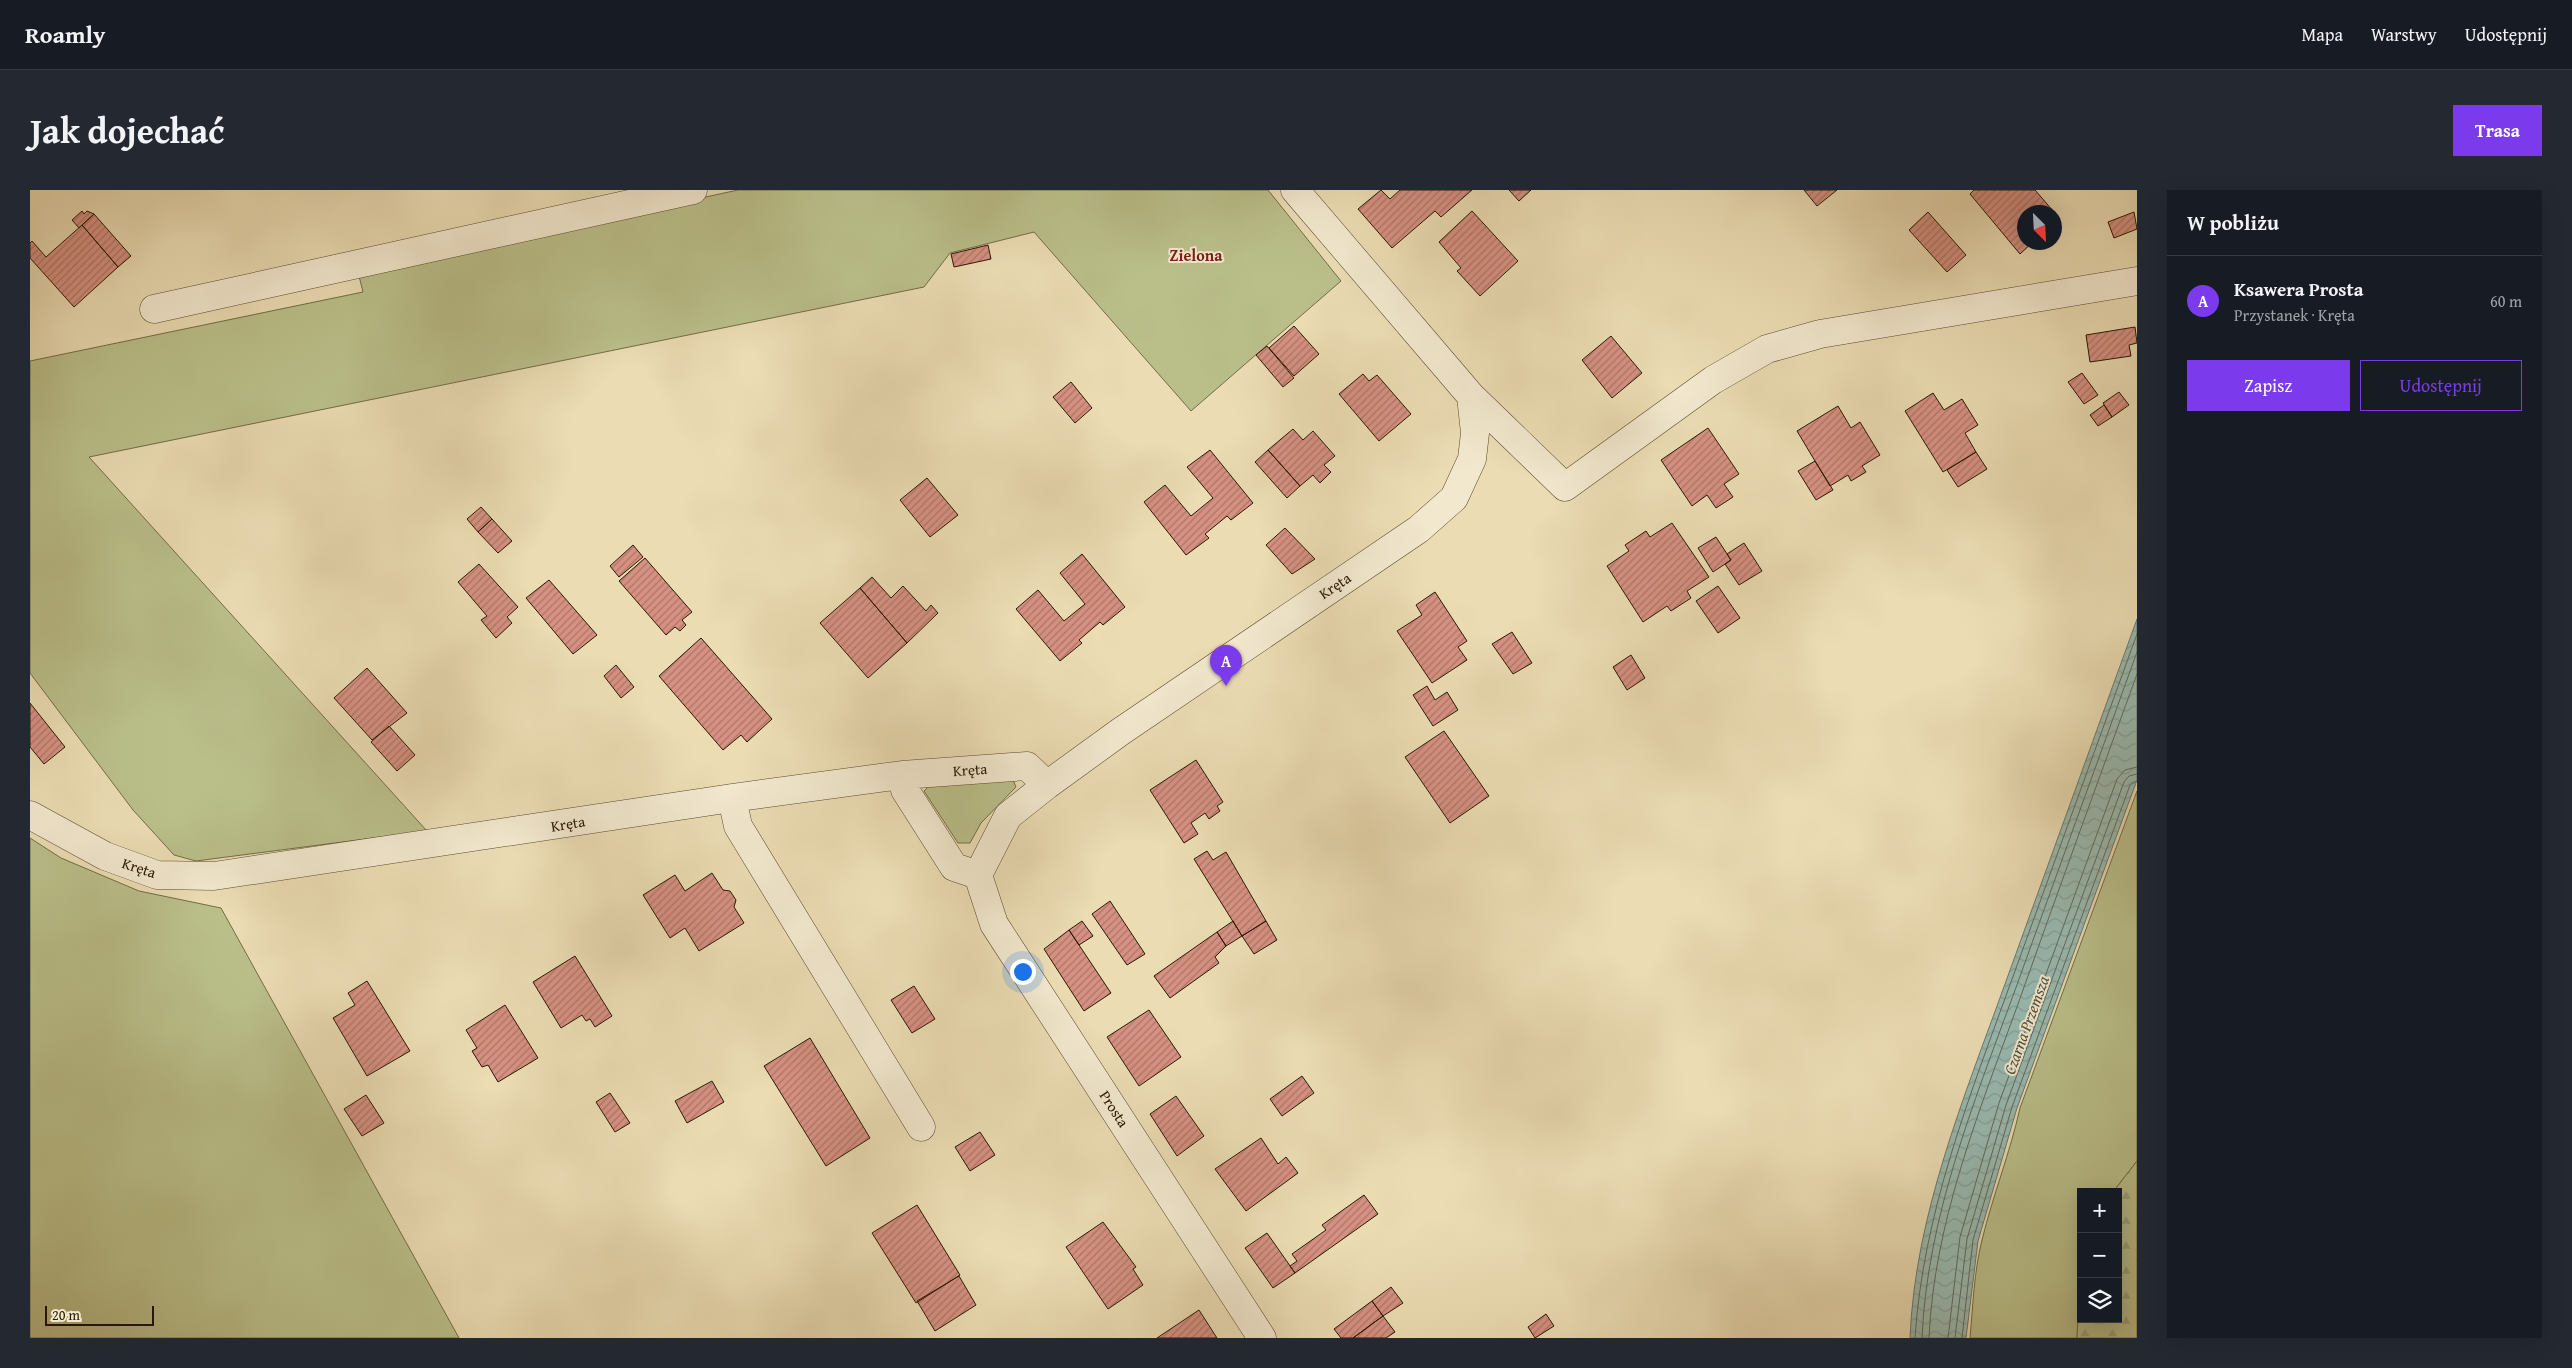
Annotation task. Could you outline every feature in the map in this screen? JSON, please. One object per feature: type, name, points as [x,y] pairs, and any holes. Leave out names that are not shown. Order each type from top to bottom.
[{"type":"street","points":[[154,309],[693,190]]},
{"type":"street","points":[[1295,190],[1471,396],[1565,487],[1713,380],[1767,349],[1820,334],[2137,282]]},
{"type":"street","name":"Kręta","points":[[30,815],[105,856],[157,875],[214,876],[902,774],[1027,766],[1047,785],[1120,732],[1419,529],[1454,498],[1472,459],[1475,433],[1471,396]]},
{"type":"street","points":[[902,774],[905,790],[954,867],[978,875],[1008,816],[1047,785]]},
{"type":"street","points":[[732,798],[738,826],[921,1127]]},
{"type":"street","name":"Prosta","points":[[978,875],[994,924],[1262,1338]]},
{"type":"green space","points":[[738,190],[1268,190],[1341,281],[1191,411],[1034,232],[950,253],[924,287],[89,457],[427,831],[196,861],[174,855],[133,810],[30,673],[30,361],[363,292],[358,272]]},
{"type":"green space","points":[[1013,780],[1016,787],[981,823],[970,843],[958,843],[924,791],[929,786]]},
{"type":"green space","points":[[2137,791],[2137,1161],[2116,1188],[2077,1188],[2077,1338],[1970,1338],[1979,1252],[2020,1108]]},
{"type":"green space","points":[[30,838],[61,858],[139,891],[221,908],[459,1338],[30,1338]]},
{"type":"green space","points":[[2137,1161],[2137,1338],[2077,1338],[2078,1323],[2122,1323],[2122,1188],[2116,1188]]},
{"type":"water","name":"Czarna Przemsza","points":[[2137,619],[2137,780],[2017,1108],[1978,1241],[1966,1338],[1910,1338],[1914,1292],[1921,1247],[1931,1202],[1944,1158],[1958,1114]]},
{"type":"building","points":[[1381,190],[1390,199],[1400,190],[1472,190],[1441,217],[1435,211],[1392,248],[1358,209]]},
{"type":"building","points":[[1509,190],[1531,190],[1519,201]]},
{"type":"building","points":[[1804,190],[1837,190],[1817,206]]},
{"type":"building","points":[[1974,190],[2035,190],[2048,205],[2017,205],[2017,250],[2024,250],[2020,254],[1970,194]]},
{"type":"building","points":[[82,211],[84,214],[87,211],[94,214],[79,228],[72,220]]},
{"type":"building","points":[[1472,211],[1518,261],[1480,296],[1457,271],[1461,268],[1439,242]]},
{"type":"building","points":[[1928,212],[1966,255],[1947,272],[1909,230]]},
{"type":"building","points":[[2134,212],[2137,229],[2114,238],[2108,222]]},
{"type":"building","points":[[94,214],[131,256],[118,267],[82,225]]},
{"type":"building","points":[[82,225],[118,267],[74,307],[30,258],[30,243],[32,241],[46,257]]},
{"type":"building","points":[[988,245],[991,259],[954,267],[951,254]]},
{"type":"building","points":[[1294,326],[1319,354],[1294,376],[1269,348]]},
{"type":"building","points":[[2135,327],[2137,343],[2129,345],[2131,356],[2090,362],[2086,335]]},
{"type":"building","points":[[1611,336],[1642,373],[1612,398],[1582,360]]},
{"type":"building","points":[[1267,346],[1294,378],[1283,387],[1256,355]]},
{"type":"building","points":[[2082,373],[2098,395],[2084,404],[2068,382]]},
{"type":"building","points":[[1363,374],[1369,381],[1377,375],[1411,414],[1379,441],[1339,394]]},
{"type":"building","points":[[1071,382],[1092,408],[1075,423],[1053,397]]},
{"type":"building","points":[[2119,392],[2129,405],[2112,417],[2103,403]]},
{"type":"building","points":[[1933,393],[1944,410],[1962,399],[1978,425],[1965,433],[1976,452],[1943,472],[1905,411]]},
{"type":"building","points":[[2104,405],[2112,417],[2098,426],[2090,415]]},
{"type":"building","points":[[1838,406],[1851,428],[1860,422],[1880,455],[1862,466],[1866,472],[1851,481],[1848,475],[1830,486],[1797,431]]},
{"type":"building","points":[[1708,428],[1739,474],[1724,484],[1733,497],[1716,508],[1707,495],[1692,506],[1661,460]]},
{"type":"building","points":[[1293,429],[1303,440],[1313,431],[1335,456],[1324,465],[1331,472],[1320,483],[1313,475],[1300,486],[1268,450]]},
{"type":"building","points":[[1210,450],[1253,503],[1231,520],[1227,516],[1205,534],[1209,538],[1186,555],[1144,502],[1165,485],[1191,516],[1213,498],[1187,467]]},
{"type":"building","points":[[1268,450],[1300,486],[1287,498],[1255,462]]},
{"type":"building","points":[[1976,452],[1987,469],[1958,487],[1947,470]]},
{"type":"building","points":[[1815,461],[1833,490],[1816,500],[1798,471]]},
{"type":"building","points":[[927,478],[958,515],[930,537],[900,500]]},
{"type":"building","points":[[481,507],[492,519],[478,532],[467,519]]},
{"type":"building","points":[[492,519],[512,541],[498,553],[478,532]]},
{"type":"building","points":[[1672,523],[1709,577],[1687,591],[1691,598],[1671,611],[1667,606],[1643,622],[1607,566],[1629,551],[1625,545],[1646,531],[1650,537]]},
{"type":"building","points":[[1285,528],[1315,559],[1292,574],[1266,545]]},
{"type":"building","points":[[1716,537],[1731,560],[1713,572],[1698,548]]},
{"type":"building","points":[[1744,543],[1762,571],[1739,585],[1725,564],[1731,560],[1727,554]]},
{"type":"building","points":[[633,545],[643,557],[619,577],[610,566]]},
{"type":"building","points":[[1082,554],[1125,607],[1103,625],[1100,622],[1079,640],[1082,643],[1060,661],[1016,609],[1038,590],[1064,621],[1085,604],[1060,573]]},
{"type":"building","points":[[645,558],[692,612],[682,620],[686,625],[680,631],[675,627],[666,635],[619,581]]},
{"type":"building","points":[[479,564],[518,607],[507,617],[512,623],[496,638],[481,620],[487,616],[458,582]]},
{"type":"building","points":[[872,577],[891,598],[903,586],[926,611],[931,605],[938,613],[907,643],[860,588]]},
{"type":"building","points":[[549,580],[597,635],[573,654],[526,598]]},
{"type":"building","points":[[1718,586],[1740,618],[1718,633],[1696,601]]},
{"type":"building","points":[[860,588],[907,643],[868,678],[820,623]]},
{"type":"building","points":[[1435,592],[1467,641],[1458,647],[1467,660],[1432,683],[1397,631],[1422,615],[1416,605]]},
{"type":"building","points":[[1512,632],[1532,663],[1513,674],[1492,644]]},
{"type":"building","points":[[701,638],[772,719],[747,742],[741,735],[723,750],[659,676]]},
{"type":"building","points":[[1631,655],[1645,678],[1627,690],[1613,667]]},
{"type":"building","points":[[616,665],[634,687],[621,698],[604,676]]},
{"type":"building","points":[[367,668],[407,713],[372,740],[334,698]]},
{"type":"building","points":[[1427,686],[1435,700],[1447,692],[1458,710],[1433,726],[1413,695]]},
{"type":"building","points":[[30,703],[65,747],[44,764],[30,747]]},
{"type":"building","points":[[389,726],[415,755],[397,771],[371,742]]},
{"type":"building","points":[[1444,731],[1489,796],[1450,823],[1405,757]]},
{"type":"building","points":[[1196,760],[1223,802],[1217,806],[1220,811],[1209,819],[1205,813],[1191,823],[1198,834],[1184,843],[1150,790]]},
{"type":"building","points":[[1207,851],[1213,860],[1226,852],[1266,921],[1242,936],[1194,859]]},
{"type":"building","points":[[712,873],[723,890],[730,891],[736,900],[734,907],[744,923],[699,951],[685,928],[670,938],[643,895],[675,875],[685,891]]},
{"type":"building","points":[[1110,901],[1145,954],[1127,965],[1092,914]]},
{"type":"building","points":[[1082,921],[1093,936],[1079,945],[1069,930]]},
{"type":"building","points":[[1233,921],[1242,936],[1226,946],[1217,932]]},
{"type":"building","points":[[1266,921],[1277,940],[1254,954],[1242,936]]},
{"type":"building","points":[[1069,930],[1111,993],[1084,1011],[1044,949]]},
{"type":"building","points":[[1217,932],[1226,946],[1215,957],[1219,963],[1170,998],[1154,976]]},
{"type":"building","points":[[575,956],[612,1016],[595,1027],[590,1019],[586,1021],[582,1015],[561,1028],[533,982]]},
{"type":"building","points":[[367,981],[410,1051],[367,1076],[333,1018],[355,1005],[348,993]]},
{"type":"building","points":[[914,986],[935,1019],[912,1033],[891,1000]]},
{"type":"building","points":[[505,1005],[538,1058],[498,1082],[488,1065],[482,1067],[472,1051],[477,1048],[466,1030]]},
{"type":"building","points":[[1149,1010],[1181,1057],[1139,1086],[1107,1037]]},
{"type":"building","points":[[810,1038],[870,1138],[826,1166],[764,1066]]},
{"type":"building","points":[[1302,1076],[1314,1093],[1282,1116],[1270,1099]]},
{"type":"building","points":[[712,1081],[724,1102],[687,1123],[675,1101]]},
{"type":"building","points":[[610,1093],[630,1123],[615,1132],[596,1102]]},
{"type":"building","points":[[366,1095],[384,1123],[362,1136],[344,1109]]},
{"type":"building","points":[[1176,1096],[1204,1136],[1177,1156],[1150,1114]]},
{"type":"building","points":[[980,1132],[995,1155],[970,1171],[955,1147]]},
{"type":"building","points":[[1261,1138],[1278,1164],[1286,1157],[1298,1173],[1246,1211],[1215,1169]]},
{"type":"building","points":[[1364,1195],[1378,1214],[1295,1273],[1290,1266],[1297,1261],[1292,1254],[1326,1230],[1322,1225]]},
{"type":"building","points":[[917,1205],[960,1275],[916,1303],[872,1233]]},
{"type":"building","points":[[1103,1222],[1136,1267],[1133,1269],[1143,1285],[1108,1309],[1066,1247]]},
{"type":"building","points":[[1267,1233],[1295,1273],[1273,1288],[1245,1248]]},
{"type":"building","points":[[959,1276],[976,1305],[935,1331],[917,1301]]},
{"type":"building","points":[[1391,1287],[1403,1303],[1383,1316],[1372,1301]]},
{"type":"building","points":[[1372,1301],[1383,1316],[1353,1338],[1341,1338],[1334,1329]]},
{"type":"building","points":[[1199,1310],[1217,1338],[1157,1338]]},
{"type":"building","points":[[1546,1314],[1554,1326],[1535,1338],[1528,1327]]},
{"type":"building","points":[[1383,1316],[1395,1332],[1386,1338],[1353,1338]]},
{"type":"place","name":"Ksawera Prosta","points":[[1226,686]]},
{"type":"district","name":"Zielona","points":[[1196,255]]}]
